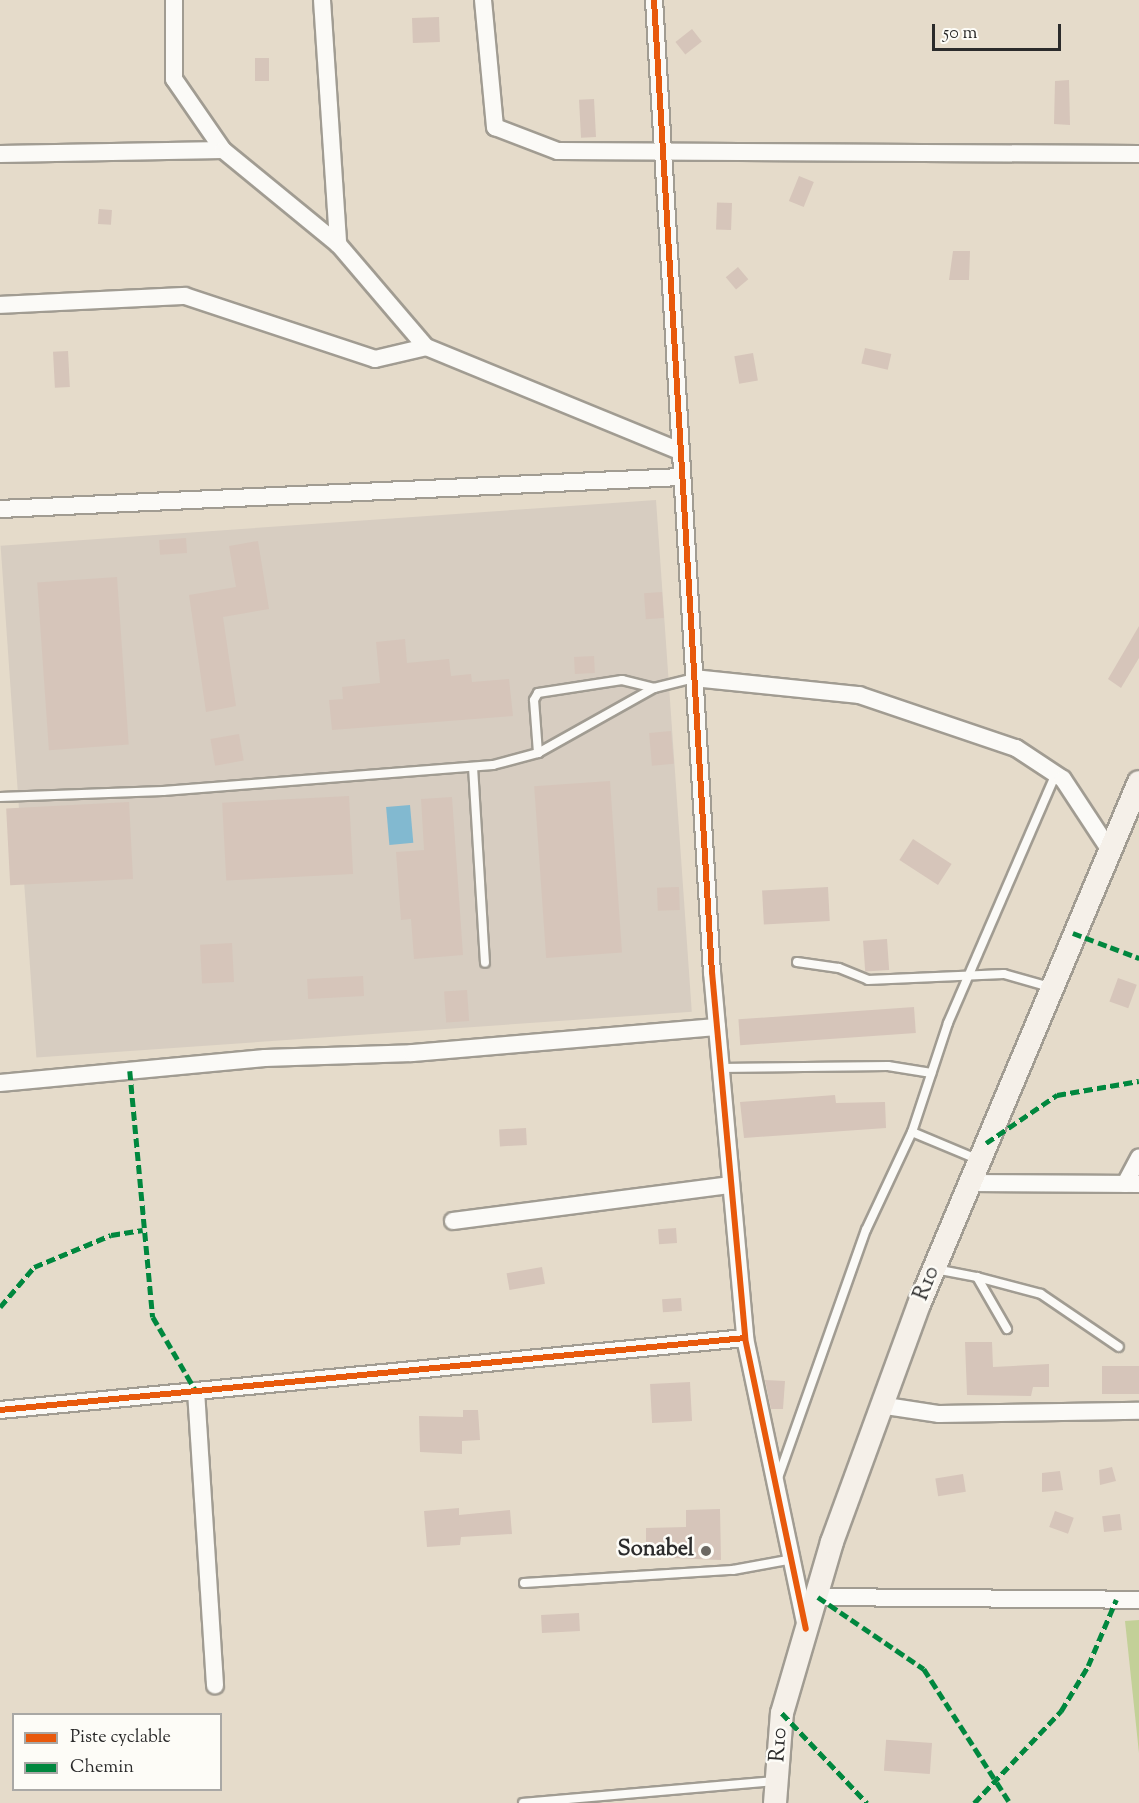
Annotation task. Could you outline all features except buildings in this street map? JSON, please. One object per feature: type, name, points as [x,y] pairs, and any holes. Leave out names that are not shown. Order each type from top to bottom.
[{"type":"main road","name":"R10","points":[[776,1803],[782,1713],[806,1629],[818,1597],[832,1542],[886,1406],[934,1269],[1050,987],[1139,782]]},
{"type":"street","points":[[174,0],[174,79],[223,150],[338,244],[426,347],[680,451]]},
{"type":"street","points":[[322,0],[338,244]]},
{"type":"street","points":[[483,0],[495,127],[558,152],[1139,154]]},
{"type":"street","points":[[654,0],[717,1027],[745,1338],[794,1559],[806,1629]]},
{"type":"street","points":[[0,154],[223,150]]},
{"type":"street","points":[[0,305],[185,296],[375,358],[426,347]]},
{"type":"street","points":[[0,509],[682,477]]},
{"type":"street","points":[[694,678],[859,695],[1016,748],[1056,773],[1109,849]]},
{"type":"street","points":[[0,1083],[265,1058],[412,1053],[717,1027]]},
{"type":"street","points":[[970,1183],[1132,1184],[1139,1158]]},
{"type":"street","points":[[453,1221],[731,1185]]},
{"type":"street","points":[[0,1410],[745,1338]]},
{"type":"street","points":[[196,1391],[215,1685]]},
{"type":"street","points":[[886,1406],[939,1414],[1139,1411]]},
{"type":"street","points":[[818,1597],[1139,1600]]},
{"type":"lane","points":[[0,797],[473,767],[538,753],[654,688],[694,678]]},
{"type":"lane","points":[[538,753],[534,700],[538,693],[622,680],[654,688]]},
{"type":"lane","points":[[473,767],[485,963]]},
{"type":"lane","points":[[776,1484],[866,1230],[912,1132],[931,1073],[969,974],[1056,773]]},
{"type":"lane","points":[[797,962],[838,968],[868,980],[1004,974],[1050,987]]},
{"type":"lane","points":[[720,1068],[888,1066],[931,1073]]},
{"type":"lane","points":[[912,1132],[979,1160]]},
{"type":"lane","points":[[934,1269],[977,1277],[1041,1294],[1119,1347]]},
{"type":"lane","points":[[977,1277],[1007,1329]]},
{"type":"lane","points":[[524,1583],[733,1570],[794,1559]]},
{"type":"lane","points":[[523,1803],[778,1780]]},
{"type":"shaded area","points":[[656,500],[692,1012],[36,1058],[1,546]]},
{"type":"green space","points":[[1139,1620],[1139,1753],[1125,1621]]},
{"type":"water","points":[[410,805],[413,843],[389,845],[386,807]]},
{"type":"marked path","points":[[1073,933],[1139,958]]},
{"type":"marked path","points":[[130,1071],[153,1317],[196,1391]]},
{"type":"marked path","points":[[986,1143],[1057,1095],[1139,1081]]},
{"type":"marked path","points":[[0,1307],[34,1267],[111,1235],[143,1230]]},
{"type":"marked path","points":[[818,1597],[924,1669],[1010,1803]]},
{"type":"marked path","points":[[974,1803],[1061,1711],[1088,1666],[1116,1600]]},
{"type":"marked path","points":[[782,1713],[867,1803]]},
{"type":"cycle path","points":[[654,0],[712,972],[745,1338],[806,1629]]},
{"type":"cycle path","points":[[0,1410],[745,1338]]},
{"type":"place","name":"Sonabel","points":[[706,1551]]}]
